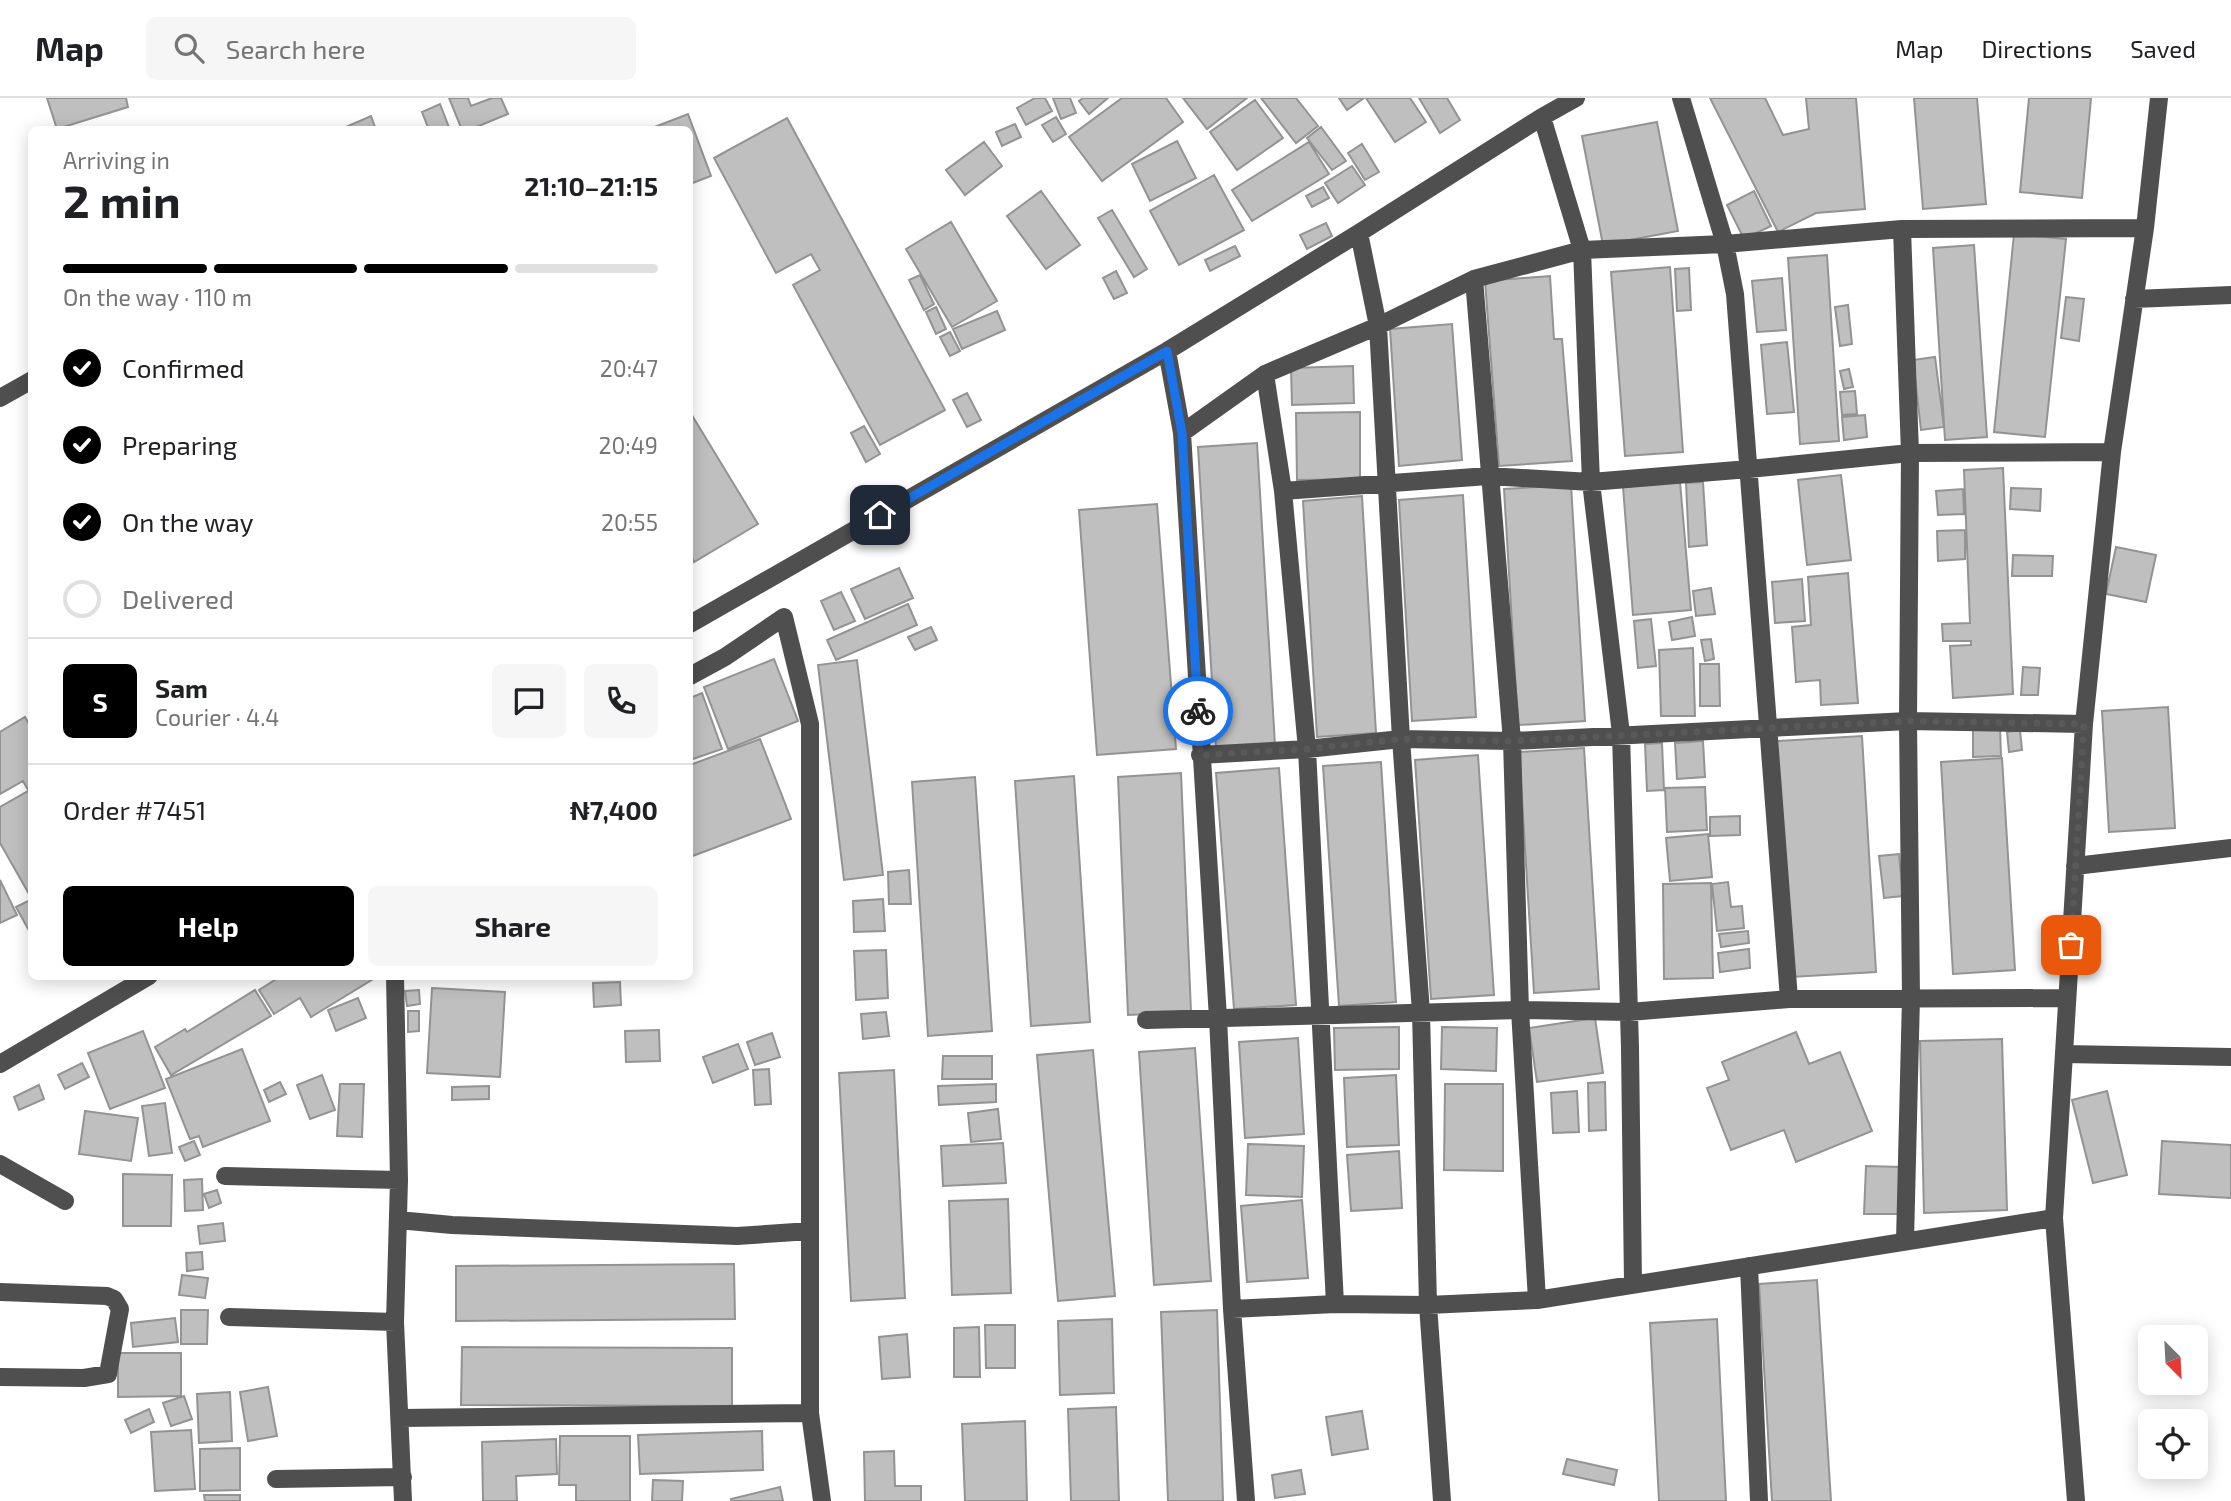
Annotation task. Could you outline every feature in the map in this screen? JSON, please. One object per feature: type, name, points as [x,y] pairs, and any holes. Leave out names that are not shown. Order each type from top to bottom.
[{"type":"street","points":[[693,622],[1167,351],[1576,98]]},
{"type":"street","points":[[1681,98],[1725,244],[1735,294],[1789,999]]},
{"type":"street","points":[[2076,1501],[2054,1218],[2067,998],[2084,724],[2112,452],[2145,228],[2159,98]]},
{"type":"street","points":[[1542,117],[1582,250],[1591,482],[1621,734],[1633,1283]]},
{"type":"street","points":[[1182,433],[1265,374],[1378,326],[1474,279],[1582,250],[1725,244],[1902,229],[2145,228]]},
{"type":"street","points":[[1902,229],[1910,453],[1908,721],[1911,998],[1905,1241]]},
{"type":"street","points":[[1359,233],[1378,326],[1401,739],[1421,1012],[1428,1305],[1442,1501]]},
{"type":"street","points":[[1474,279],[1488,476],[1512,741],[1520,1010],[1537,1300]]},
{"type":"street","points":[[2134,299],[2231,295]]},
{"type":"street","points":[[1167,351],[1182,433],[1218,1018],[1232,1309],[1246,1501]]},
{"type":"street","points":[[1265,374],[1283,491],[1307,749],[1335,1304]]},
{"type":"street","points":[[0,398],[28,382]]},
{"type":"street","points":[[1283,491],[1488,476],[1591,482],[1749,470],[1910,453],[2112,452]]},
{"type":"street","points":[[693,674],[725,657],[784,617],[810,724],[810,1413],[822,1501]]},
{"type":"street","points":[[1200,755],[1307,749],[1401,739],[1512,741],[1908,721],[2084,724]]},
{"type":"street","points":[[2076,866],[2231,848]]},
{"type":"street","points":[[0,1064],[142,980]]},
{"type":"street","points":[[395,980],[399,1180],[395,1322],[403,1501]]},
{"type":"street","points":[[1146,1020],[1520,1010],[1629,1012],[1789,999],[2067,998]]},
{"type":"street","points":[[2064,1054],[2231,1057]]},
{"type":"street","points":[[0,1164],[65,1201]]},
{"type":"street","points":[[225,1176],[399,1180]]},
{"type":"street","points":[[1232,1309],[1537,1300],[2054,1218]]},
{"type":"street","points":[[398,1220],[452,1225],[737,1236],[810,1231]]},
{"type":"street","points":[[1749,1266],[1759,1501]]},
{"type":"street","points":[[0,1292],[107,1296],[114,1299],[120,1309],[108,1374],[84,1378],[0,1377]]},
{"type":"street","points":[[229,1317],[395,1322]]},
{"type":"street","points":[[400,1418],[810,1413]]},
{"type":"street","points":[[276,1479],[403,1477]]},
{"type":"building","points":[[47,98],[126,98],[128,107],[67,126],[56,126]]},
{"type":"building","points":[[449,98],[468,98],[471,106],[492,98],[501,98],[508,114],[479,126],[460,126]]},
{"type":"building","points":[[1035,98],[1045,98],[1052,111],[1026,125],[1017,108]]},
{"type":"building","points":[[1053,98],[1070,98],[1076,113],[1061,119]]},
{"type":"building","points":[[1083,98],[1108,98],[1089,114],[1079,101]]},
{"type":"building","points":[[1122,98],[1166,98],[1183,122],[1102,181],[1069,137]]},
{"type":"building","points":[[1183,98],[1247,98],[1207,129]]},
{"type":"building","points":[[1261,98],[1296,98],[1318,126],[1296,143]]},
{"type":"building","points":[[1339,98],[1364,98],[1347,110]]},
{"type":"building","points":[[1366,98],[1410,98],[1426,122],[1395,142]]},
{"type":"building","points":[[1419,98],[1447,98],[1460,120],[1440,133]]},
{"type":"building","points":[[1710,98],[1765,98],[1783,135],[1809,129],[1806,98],[1856,98],[1865,209],[1816,213],[1778,232]]},
{"type":"building","points":[[1914,98],[1977,98],[1986,204],[1923,209]]},
{"type":"building","points":[[2029,98],[2091,98],[2082,198],[2020,192]]},
{"type":"building","points":[[1255,100],[1283,138],[1237,170],[1210,132]]},
{"type":"building","points":[[440,104],[448,126],[427,126],[422,112]]},
{"type":"building","points":[[688,114],[692,126],[657,126]]},
{"type":"building","points":[[371,116],[375,126],[348,126]]},
{"type":"building","points":[[1056,117],[1066,134],[1053,142],[1042,125]]},
{"type":"building","points":[[787,118],[945,410],[880,445],[793,285],[820,270],[811,254],[776,273],[714,158]]},
{"type":"building","points":[[1657,122],[1678,231],[1603,245],[1582,136]]},
{"type":"building","points":[[1015,124],[1021,137],[1002,146],[996,132]]},
{"type":"building","points":[[693,127],[711,176],[693,183]]},
{"type":"building","points":[[1321,127],[1346,161],[1332,170],[1307,138]]},
{"type":"building","points":[[1177,141],[1196,178],[1150,201],[1132,164]]},
{"type":"building","points":[[984,142],[1002,166],[965,195],[946,170]]},
{"type":"building","points":[[1309,142],[1329,174],[1252,221],[1232,190]]},
{"type":"building","points":[[1362,144],[1379,172],[1365,180],[1348,153]]},
{"type":"building","points":[[1352,166],[1365,185],[1338,203],[1325,183]]},
{"type":"building","points":[[1214,175],[1244,230],[1179,265],[1150,211]]},
{"type":"building","points":[[1323,187],[1329,198],[1312,207],[1306,196]]},
{"type":"building","points":[[1041,191],[1080,245],[1046,269],[1007,216]]},
{"type":"building","points":[[1754,191],[1771,226],[1744,239],[1727,205]]},
{"type":"building","points":[[1112,210],[1147,269],[1134,277],[1098,218]]},
{"type":"building","points":[[951,222],[997,301],[952,327],[906,249]]},
{"type":"building","points":[[1326,223],[1332,236],[1307,249],[1300,235]]},
{"type":"building","points":[[2014,234],[2066,239],[2045,437],[1994,432]]},
{"type":"building","points":[[1974,245],[1987,437],[1945,440],[1933,248]]},
{"type":"building","points":[[1235,246],[1240,256],[1210,271],[1205,260]]},
{"type":"building","points":[[1827,255],[1839,441],[1800,444],[1788,258]]},
{"type":"building","points":[[1670,267],[1683,452],[1625,456],[1611,272]]},
{"type":"building","points":[[1689,268],[1691,310],[1677,311],[1675,269]]},
{"type":"building","points":[[1116,271],[1127,293],[1114,299],[1103,278]]},
{"type":"building","points":[[920,275],[934,304],[924,310],[909,280]]},
{"type":"building","points":[[1550,276],[1554,339],[1562,339],[1572,461],[1499,466],[1485,281]]},
{"type":"building","points":[[1782,278],[1786,330],[1757,332],[1752,281]]},
{"type":"building","points":[[2066,297],[2084,299],[2079,341],[2061,338]]},
{"type":"building","points":[[1848,305],[1852,344],[1840,346],[1835,307]]},
{"type":"building","points":[[936,307],[946,329],[936,334],[926,312]]},
{"type":"building","points":[[997,311],[1005,330],[962,349],[953,329]]},
{"type":"building","points":[[1452,324],[1462,460],[1399,466],[1390,329]]},
{"type":"building","points":[[950,332],[960,351],[950,356],[940,337]]},
{"type":"building","points":[[1787,342],[1794,412],[1767,414],[1761,345]]},
{"type":"building","points":[[1935,357],[1944,427],[1921,430],[1913,360]]},
{"type":"building","points":[[1353,366],[1354,403],[1292,405],[1291,368]]},
{"type":"building","points":[[1849,369],[1853,387],[1844,389],[1840,371]]},
{"type":"building","points":[[1855,391],[1857,414],[1842,415],[1840,392]]},
{"type":"building","points":[[967,393],[981,420],[967,427],[953,400]]},
{"type":"building","points":[[1360,412],[1360,479],[1297,480],[1296,413]]},
{"type":"building","points":[[1865,415],[1867,437],[1844,440],[1842,417]]},
{"type":"building","points":[[693,417],[758,524],[694,562],[693,560]]},
{"type":"building","points":[[864,426],[880,454],[866,462],[851,433]]},
{"type":"building","points":[[1257,443],[1275,745],[1216,749],[1198,447]]},
{"type":"building","points":[[2003,468],[2013,694],[1953,698],[1950,646],[1971,645],[1971,641],[1943,641],[1942,624],[1970,623],[1964,470]]},
{"type":"building","points":[[1841,475],[1851,560],[1807,565],[1798,480]]},
{"type":"building","points":[[1680,482],[1691,610],[1633,615],[1623,487]]},
{"type":"building","points":[[1703,482],[1707,545],[1689,547],[1686,483]]},
{"type":"building","points":[[1571,485],[1585,721],[1518,725],[1504,489]]},
{"type":"building","points":[[2011,488],[2041,489],[2040,511],[2010,509]]},
{"type":"building","points":[[1963,489],[1964,514],[1938,515],[1936,491]]},
{"type":"building","points":[[1463,495],[1476,717],[1412,721],[1399,500]]},
{"type":"building","points":[[1362,496],[1376,733],[1317,737],[1303,501]]},
{"type":"building","points":[[1157,504],[1176,749],[1097,755],[1079,510]]},
{"type":"building","points":[[1965,530],[1965,559],[1938,561],[1937,531]]},
{"type":"building","points":[[2116,547],[2156,555],[2146,602],[2106,594]]},
{"type":"building","points":[[2013,555],[2053,556],[2052,576],[2012,576]]},
{"type":"building","points":[[899,568],[913,598],[865,619],[851,589]]},
{"type":"building","points":[[1848,573],[1858,703],[1821,705],[1820,680],[1796,682],[1792,627],[1811,625],[1808,577]]},
{"type":"building","points":[[1802,579],[1805,621],[1775,623],[1772,582]]},
{"type":"building","points":[[1711,588],[1715,614],[1696,616],[1693,591]]},
{"type":"building","points":[[841,592],[855,621],[834,630],[821,601]]},
{"type":"building","points":[[908,604],[917,625],[836,660],[827,640]]},
{"type":"building","points":[[1692,617],[1695,636],[1672,640],[1669,622]]},
{"type":"building","points":[[1651,619],[1656,666],[1638,668],[1634,621]]},
{"type":"building","points":[[931,627],[937,640],[915,650],[908,637]]},
{"type":"building","points":[[1711,639],[1714,659],[1705,661],[1701,640]]},
{"type":"building","points":[[1693,648],[1695,716],[1661,716],[1659,650]]},
{"type":"building","points":[[774,659],[798,721],[728,749],[704,687]]},
{"type":"building","points":[[857,660],[883,875],[844,880],[818,665]]},
{"type":"building","points":[[1700,664],[1719,664],[1720,706],[1700,706]]},
{"type":"building","points":[[2023,667],[2040,668],[2038,695],[2021,695]]},
{"type":"building","points":[[702,693],[722,749],[693,759],[693,697]]},
{"type":"building","points":[[2168,707],[2175,828],[2109,832],[2102,711]]},
{"type":"building","points":[[25,717],[28,722],[28,790],[23,781],[0,794],[0,732]]},
{"type":"building","points":[[2000,727],[2001,756],[1973,757],[1973,729]]},
{"type":"building","points":[[2020,730],[2022,750],[2009,752],[2007,732]]},
{"type":"building","points":[[1862,736],[1876,972],[1791,977],[1776,741]]},
{"type":"building","points":[[760,739],[791,819],[693,856],[693,764]]},
{"type":"building","points":[[1703,741],[1705,777],[1677,779],[1675,743]]},
{"type":"building","points":[[1662,743],[1664,790],[1647,791],[1645,744]]},
{"type":"building","points":[[1584,748],[1599,989],[1534,993],[1519,752]]},
{"type":"building","points":[[1478,755],[1494,995],[1431,999],[1415,760]]},
{"type":"building","points":[[2002,758],[2015,970],[1953,974],[1941,762]]},
{"type":"building","points":[[1381,762],[1396,1002],[1339,1006],[1323,766]]},
{"type":"building","points":[[1279,768],[1296,1005],[1234,1009],[1216,773]]},
{"type":"building","points":[[1181,773],[1191,1012],[1128,1015],[1118,777]]},
{"type":"building","points":[[1074,776],[1090,1022],[1031,1026],[1015,781]]},
{"type":"building","points":[[975,777],[992,1031],[928,1036],[912,782]]},
{"type":"building","points":[[1705,787],[1707,830],[1667,832],[1665,788]]},
{"type":"building","points":[[28,791],[28,892],[0,843],[0,807]]},
{"type":"building","points":[[1740,816],[1740,835],[1710,836],[1710,817]]},
{"type":"building","points":[[1708,834],[1712,877],[1670,881],[1666,838]]},
{"type":"building","points":[[1899,854],[1903,896],[1884,898],[1879,856]]},
{"type":"building","points":[[909,870],[911,904],[889,904],[888,872]]},
{"type":"building","points":[[0,880],[17,915],[0,923]]},
{"type":"building","points":[[1728,882],[1731,907],[1742,906],[1744,928],[1717,931],[1712,884]]},
{"type":"building","points":[[1711,883],[1713,978],[1664,979],[1663,884]]},
{"type":"building","points":[[883,899],[885,931],[854,932],[853,901]]},
{"type":"building","points":[[28,901],[28,929],[16,907]]},
{"type":"building","points":[[1748,931],[1749,943],[1721,947],[1719,934]]},
{"type":"building","points":[[1749,949],[1750,968],[1720,972],[1718,953]]},
{"type":"building","points":[[886,950],[888,998],[856,1000],[854,951]]},
{"type":"building","points":[[275,980],[372,980],[311,1017],[300,998],[274,1014],[259,990]]},
{"type":"building","points":[[620,982],[621,1005],[594,1007],[593,983]]},
{"type":"building","points":[[432,988],[505,992],[500,1077],[427,1073]]},
{"type":"building","points":[[255,990],[271,1016],[171,1075],[155,1047],[185,1029],[187,1032]]},
{"type":"building","points":[[419,990],[420,1004],[407,1006],[405,991]]},
{"type":"building","points":[[358,998],[366,1018],[336,1031],[328,1010]]},
{"type":"building","points":[[408,1011],[419,1011],[419,1031],[408,1032]]},
{"type":"building","points":[[886,1012],[889,1036],[863,1039],[861,1014]]},
{"type":"building","points":[[1595,1018],[1603,1073],[1537,1082],[1529,1028]]},
{"type":"building","points":[[1399,1027],[1399,1069],[1335,1070],[1334,1028]]},
{"type":"building","points":[[1442,1027],[1497,1028],[1496,1071],[1441,1069]]},
{"type":"building","points":[[659,1030],[660,1061],[626,1062],[625,1031]]},
{"type":"building","points":[[143,1031],[165,1088],[110,1109],[88,1053]]},
{"type":"building","points":[[1796,1032],[1809,1064],[1840,1052],[1872,1131],[1796,1162],[1784,1130],[1731,1150],[1707,1088],[1729,1080],[1722,1062]]},
{"type":"building","points":[[772,1033],[780,1057],[755,1065],[747,1042]]},
{"type":"building","points":[[1298,1038],[1304,1134],[1245,1138],[1239,1042]]},
{"type":"building","points":[[2002,1039],[2007,1210],[1924,1213],[1920,1041]]},
{"type":"building","points":[[738,1044],[748,1069],[713,1083],[703,1057]]},
{"type":"building","points":[[1195,1048],[1211,1281],[1154,1285],[1139,1052]]},
{"type":"building","points":[[242,1049],[270,1121],[203,1147],[199,1136],[190,1139],[166,1079]]},
{"type":"building","points":[[1093,1050],[1115,1296],[1058,1301],[1037,1055]]},
{"type":"building","points":[[943,1056],[992,1056],[992,1079],[942,1079]]},
{"type":"building","points":[[82,1063],[89,1077],[65,1089],[58,1075]]},
{"type":"building","points":[[769,1069],[771,1104],[755,1105],[753,1070]]},
{"type":"building","points":[[894,1070],[905,1298],[851,1301],[839,1073]]},
{"type":"building","points":[[322,1075],[335,1110],[310,1119],[297,1085]]},
{"type":"building","points":[[1396,1075],[1399,1145],[1347,1147],[1344,1078]]},
{"type":"building","points":[[280,1082],[286,1094],[269,1102],[264,1090]]},
{"type":"building","points":[[1605,1082],[1606,1130],[1589,1131],[1588,1083]]},
{"type":"building","points":[[340,1084],[364,1084],[362,1137],[337,1136]]},
{"type":"building","points":[[996,1084],[996,1102],[939,1105],[938,1086]]},
{"type":"building","points":[[1445,1084],[1503,1084],[1503,1171],[1444,1170]]},
{"type":"building","points":[[39,1085],[44,1099],[19,1110],[14,1097]]},
{"type":"building","points":[[489,1086],[489,1099],[452,1100],[452,1087]]},
{"type":"building","points":[[1577,1091],[1579,1132],[1553,1133],[1551,1093]]},
{"type":"building","points":[[2107,1091],[2127,1175],[2093,1183],[2072,1100]]},
{"type":"building","points":[[165,1103],[172,1153],[149,1156],[142,1106]]},
{"type":"building","points":[[998,1109],[1001,1139],[971,1142],[968,1113]]},
{"type":"building","points":[[85,1111],[138,1118],[131,1161],[79,1154]]},
{"type":"building","points":[[194,1141],[200,1155],[185,1161],[179,1147]]},
{"type":"building","points":[[2162,1141],[2231,1145],[2231,1198],[2159,1194]]},
{"type":"building","points":[[1003,1143],[1006,1183],[943,1186],[941,1146]]},
{"type":"building","points":[[1248,1144],[1304,1146],[1302,1197],[1246,1195]]},
{"type":"building","points":[[1399,1151],[1402,1208],[1351,1211],[1347,1155]]},
{"type":"building","points":[[1866,1166],[1902,1167],[1901,1214],[1864,1214]]},
{"type":"building","points":[[123,1174],[172,1175],[171,1226],[123,1226]]},
{"type":"building","points":[[202,1179],[203,1210],[185,1211],[184,1180]]},
{"type":"building","points":[[217,1190],[221,1203],[209,1208],[204,1194]]},
{"type":"building","points":[[1008,1199],[1011,1293],[952,1295],[949,1201]]},
{"type":"building","points":[[1302,1200],[1308,1278],[1247,1282],[1241,1206]]},
{"type":"building","points":[[223,1223],[225,1241],[200,1244],[198,1226]]},
{"type":"building","points":[[202,1252],[203,1269],[187,1271],[186,1253]]},
{"type":"building","points":[[734,1264],[735,1319],[456,1321],[456,1266]]},
{"type":"building","points":[[182,1275],[208,1278],[205,1298],[179,1295]]},
{"type":"building","points":[[1817,1280],[1831,1501],[1772,1501],[1759,1284]]},
{"type":"building","points":[[181,1310],[208,1310],[207,1344],[181,1344]]},
{"type":"building","points":[[1217,1310],[1223,1501],[1168,1501],[1161,1312]]},
{"type":"building","points":[[175,1318],[178,1342],[133,1347],[131,1323]]},
{"type":"building","points":[[1112,1319],[1114,1393],[1060,1395],[1058,1321]]},
{"type":"building","points":[[1717,1319],[1726,1501],[1659,1501],[1650,1323]]},
{"type":"building","points":[[985,1325],[1015,1325],[1015,1368],[986,1368]]},
{"type":"building","points":[[979,1327],[980,1377],[954,1377],[954,1328]]},
{"type":"building","points":[[907,1334],[910,1377],[882,1379],[879,1337]]},
{"type":"building","points":[[462,1347],[732,1348],[732,1406],[461,1405]]},
{"type":"building","points":[[118,1353],[181,1353],[181,1396],[118,1397]]},
{"type":"building","points":[[268,1387],[277,1436],[248,1441],[240,1392]]},
{"type":"building","points":[[230,1392],[232,1441],[199,1443],[197,1394]]},
{"type":"building","points":[[184,1396],[192,1419],[171,1426],[163,1403]]},
{"type":"building","points":[[1116,1407],[1119,1501],[1071,1501],[1068,1409]]},
{"type":"building","points":[[149,1409],[154,1422],[131,1433],[125,1420]]},
{"type":"building","points":[[1362,1411],[1368,1449],[1332,1455],[1326,1417]]},
{"type":"building","points":[[1025,1421],[1027,1501],[965,1501],[962,1424]]},
{"type":"building","points":[[191,1430],[195,1489],[155,1491],[151,1432]]},
{"type":"building","points":[[762,1431],[763,1470],[640,1474],[638,1435]]},
{"type":"building","points":[[560,1436],[630,1436],[630,1501],[576,1501],[576,1485],[559,1485]]},
{"type":"building","points":[[556,1439],[557,1474],[516,1476],[517,1501],[483,1501],[482,1442]]},
{"type":"building","points":[[240,1448],[240,1490],[200,1491],[200,1449]]},
{"type":"building","points":[[894,1451],[895,1486],[921,1486],[921,1501],[865,1501],[864,1452]]},
{"type":"building","points":[[1567,1459],[1617,1470],[1614,1485],[1563,1474]]},
{"type":"building","points":[[1301,1470],[1305,1494],[1275,1498],[1272,1475]]},
{"type":"building","points":[[653,1480],[683,1481],[682,1501],[652,1501]]},
{"type":"building","points":[[780,1487],[783,1501],[731,1501],[731,1499]]},
{"type":"building","points":[[204,1495],[240,1495],[240,1501],[205,1501]]},
{"type":"way so far","points":[[1198,711],[1200,755],[1307,749],[1401,739],[1512,741],[1908,721],[2084,724],[2071,945]]},
{"type":"route","points":[[880,515],[1167,351],[1182,433],[1198,711]]}]
